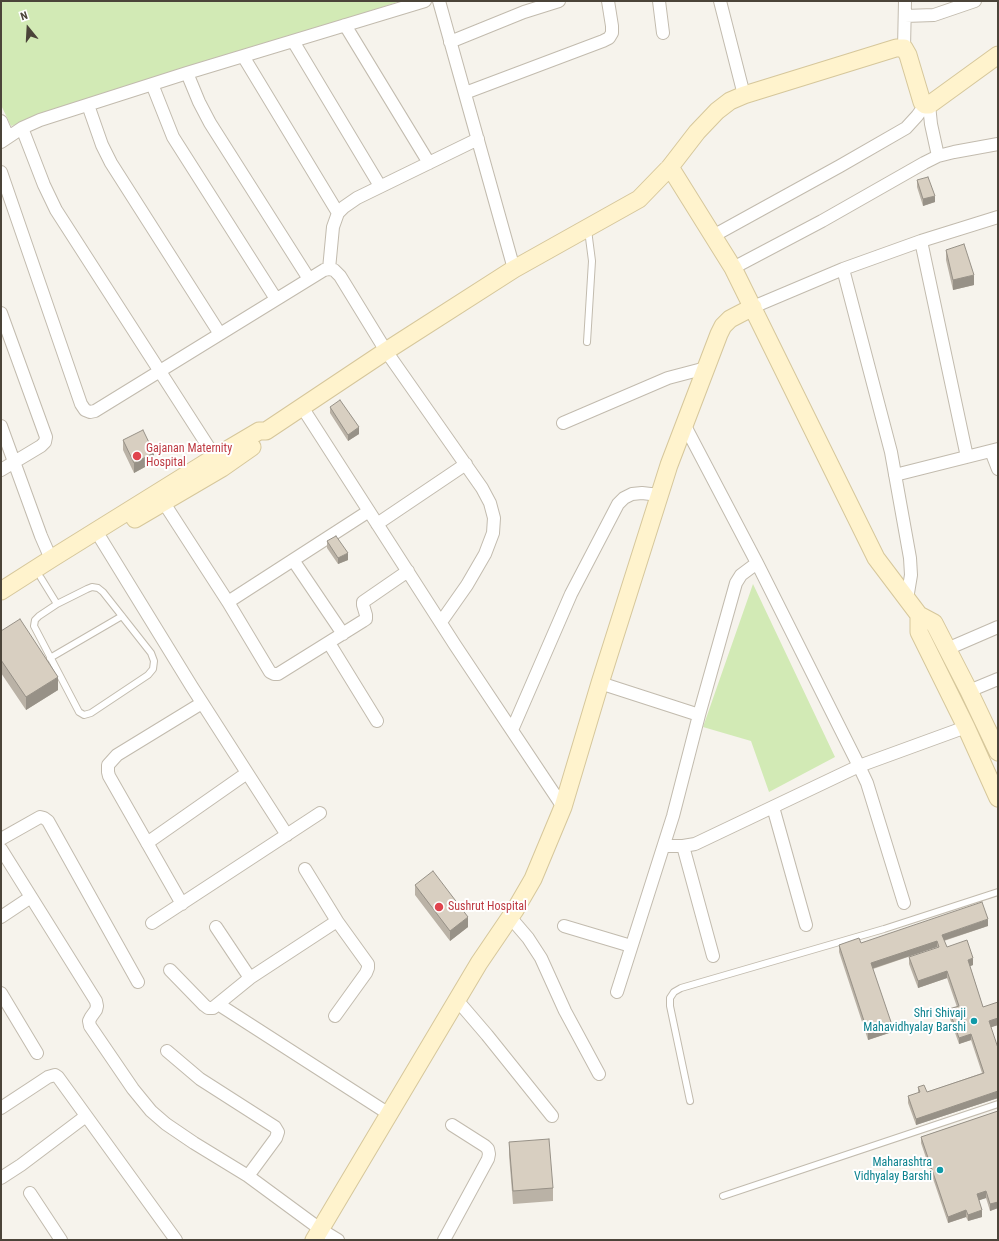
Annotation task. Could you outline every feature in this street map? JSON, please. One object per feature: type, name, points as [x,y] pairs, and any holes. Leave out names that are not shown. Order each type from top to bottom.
[{"type":"street","points":[[1,121],[5,140],[22,128],[40,120],[187,73],[425,1]]},
{"type":"street","points":[[439,1],[514,268]]},
{"type":"street","points":[[450,42],[524,12],[559,1]]},
{"type":"street","points":[[465,92],[609,38],[612,33],[612,26],[608,1]]},
{"type":"street","points":[[659,1],[663,33]]},
{"type":"street","points":[[720,1],[744,95]]},
{"type":"street","points":[[905,1],[904,48],[908,55],[922,102],[927,105],[938,156]]},
{"type":"street","points":[[905,16],[934,15],[975,1]]},
{"type":"street","points":[[345,25],[429,163]]},
{"type":"street","points":[[293,41],[380,186]]},
{"type":"street","points":[[1,591],[215,457],[259,431],[266,431],[514,268],[639,199],[670,167],[697,132],[717,111],[730,101],[744,95],[896,48],[904,48]]},
{"type":"street","points":[[713,236],[906,128],[927,105],[998,55]]},
{"type":"street","points":[[243,56],[338,213]]},
{"type":"street","points":[[187,73],[199,102],[210,123],[309,279]]},
{"type":"street","points":[[152,84],[173,137],[276,299]]},
{"type":"street","points":[[88,105],[102,145],[111,163],[220,334]]},
{"type":"street","points":[[22,128],[44,185],[56,210],[215,457]]},
{"type":"street","points":[[329,268],[333,227],[338,213],[344,207],[357,198],[380,186],[478,139]]},
{"type":"street","points":[[733,268],[822,221],[938,156],[998,144]]},
{"type":"street","points":[[670,167],[733,268],[876,558],[919,616],[934,623],[998,752]]},
{"type":"street","points":[[1,172],[85,410],[90,412],[95,411],[324,270],[329,268],[334,270],[340,276],[386,351],[466,464],[490,502],[494,518],[493,533],[485,554],[467,586],[441,622]]},
{"type":"street","points":[[317,1235],[479,963],[510,917],[532,879],[563,807],[659,495],[684,424],[723,326],[730,319],[753,307],[843,269],[921,241],[998,218]]},
{"type":"street","points":[[921,241],[967,457]]},
{"type":"street","points":[[843,269],[891,452],[910,558],[911,575],[907,599]]},
{"type":"street","points":[[1,313],[46,437],[45,442],[41,446],[1,470]]},
{"type":"street","points":[[563,423],[668,378],[706,368]]},
{"type":"street","points":[[302,407],[563,807]]},
{"type":"street","points":[[684,424],[757,563],[867,783],[904,903]]},
{"type":"street","points":[[1,426],[41,536],[51,559]]},
{"type":"street","points":[[1,604],[102,539],[222,468],[264,439],[266,431]]},
{"type":"street","points":[[895,474],[994,450],[998,469]]},
{"type":"street","points":[[377,524],[466,464]]},
{"type":"street","points":[[512,730],[571,594],[618,504],[624,498],[632,494],[642,493],[659,495]]},
{"type":"street","points":[[164,503],[228,602],[270,672],[274,674],[278,674],[329,643],[366,618],[362,605],[363,602],[408,571]]},
{"type":"street","points":[[228,602],[369,511]]},
{"type":"street","points":[[102,539],[202,703],[287,835]]},
{"type":"street","points":[[293,560],[343,634]]},
{"type":"street","points":[[617,992],[673,816],[699,715],[736,583],[741,575],[757,563]]},
{"type":"street","points":[[919,616],[919,632],[966,727],[998,798]]},
{"type":"street","points":[[947,648],[998,626]]},
{"type":"street","points":[[329,643],[377,721]]},
{"type":"street","points":[[969,691],[998,679]]},
{"type":"street","points":[[600,683],[699,715]]},
{"type":"street","points":[[182,904],[109,776],[108,765],[117,755],[202,703]]},
{"type":"street","points":[[664,846],[696,844],[859,766],[966,727]]},
{"type":"street","points":[[147,842],[247,773]]},
{"type":"street","points":[[773,807],[806,925]]},
{"type":"street","points":[[152,923],[320,814]]},
{"type":"street","points":[[1,839],[40,817],[48,821],[138,982]]},
{"type":"street","points":[[683,846],[713,956]]},
{"type":"street","points":[[1,849],[96,1001],[97,1006],[89,1021],[90,1026],[133,1089],[151,1111],[194,1144],[248,1176],[317,1235],[338,1240]]},
{"type":"street","points":[[305,869],[337,921],[368,964],[368,968],[335,1016]]},
{"type":"street","points":[[1,917],[31,897]]},
{"type":"street","points":[[510,917],[528,938],[541,958],[568,1016],[599,1074]]},
{"type":"street","points":[[170,970],[204,1005],[208,1008],[213,1008],[250,978],[337,921]]},
{"type":"street","points":[[564,926],[631,946]]},
{"type":"street","points":[[216,928],[250,978]]},
{"type":"street","points":[[1,993],[37,1053]]},
{"type":"street","points":[[457,1000],[552,1116]]},
{"type":"street","points":[[218,1004],[389,1114]]},
{"type":"street","points":[[167,1051],[200,1079],[276,1127],[278,1132],[276,1138],[248,1176]]},
{"type":"street","points":[[1,1108],[48,1077],[55,1075],[61,1081],[176,1240]]},
{"type":"street","points":[[1,1178],[21,1165],[86,1116]]},
{"type":"street","points":[[444,1240],[488,1159],[489,1154],[488,1149],[485,1146],[452,1125]]},
{"type":"street","points":[[30,1192],[61,1240]]},
{"type":"lane","points":[[587,228],[592,261],[587,342]]},
{"type":"lane","points":[[41,578],[57,604]]},
{"type":"lane","points":[[87,588],[98,588],[103,592],[151,653],[154,661],[153,669],[148,675],[90,713],[84,715],[79,712],[34,626],[35,620],[39,616],[57,604],[87,588]]},
{"type":"lane","points":[[50,658],[122,616]]},
{"type":"lane","points":[[690,1101],[670,1006],[670,998],[674,992],[681,988],[876,931],[998,892]]},
{"type":"lane","points":[[723,1196],[998,1104]]},
{"type":"green space","points":[[1,1],[401,1],[11,126],[1,105]]},
{"type":"green space","points":[[753,584],[835,757],[769,792],[751,741],[703,727]]},
{"type":"building","points":[[928,177],[935,196],[923,199],[917,180]]},
{"type":"building","points":[[964,244],[974,275],[953,280],[946,250]]},
{"type":"building","points":[[340,400],[359,427],[348,435],[330,407]]},
{"type":"building","points":[[143,430],[154,453],[134,463],[123,440]]},
{"type":"building","points":[[336,536],[348,553],[338,558],[327,541]]},
{"type":"building","points":[[20,619],[58,677],[26,697],[1,660],[1,631]]},
{"type":"building","points":[[433,871],[468,917],[450,931],[415,885]]},
{"type":"building","name":"Shri Shivaji Mahavidhyalay Barshi","points":[[982,902],[988,919],[942,935],[947,947],[967,940],[973,958],[968,960],[983,1007],[998,1002],[998,1018],[989,1021],[998,1048],[998,1091],[916,1119],[908,1096],[920,1092],[918,1087],[924,1085],[927,1092],[984,1073],[971,1034],[959,1038],[949,1009],[959,1006],[947,971],[918,981],[909,957],[939,947],[937,941],[871,963],[892,1025],[868,1033],[839,945],[859,938],[861,943]]},
{"type":"building","points":[[998,1111],[998,1202],[990,1204],[986,1191],[977,1194],[982,1210],[968,1215],[966,1210],[948,1217],[921,1137]]},
{"type":"building","points":[[549,1139],[553,1188],[513,1191],[509,1142]]},
{"type":"place","name":"Gajanan Maternity Hospital","points":[[137,456]]},
{"type":"place","name":"Sushrut Hospital","points":[[439,907]]},
{"type":"place","name":"Shri Shivaji Mahavidhyalay Barshi","points":[[974,1021]]},
{"type":"place","name":"Maharashtra Vidhyalay Barshi","points":[[940,1170]]}]
